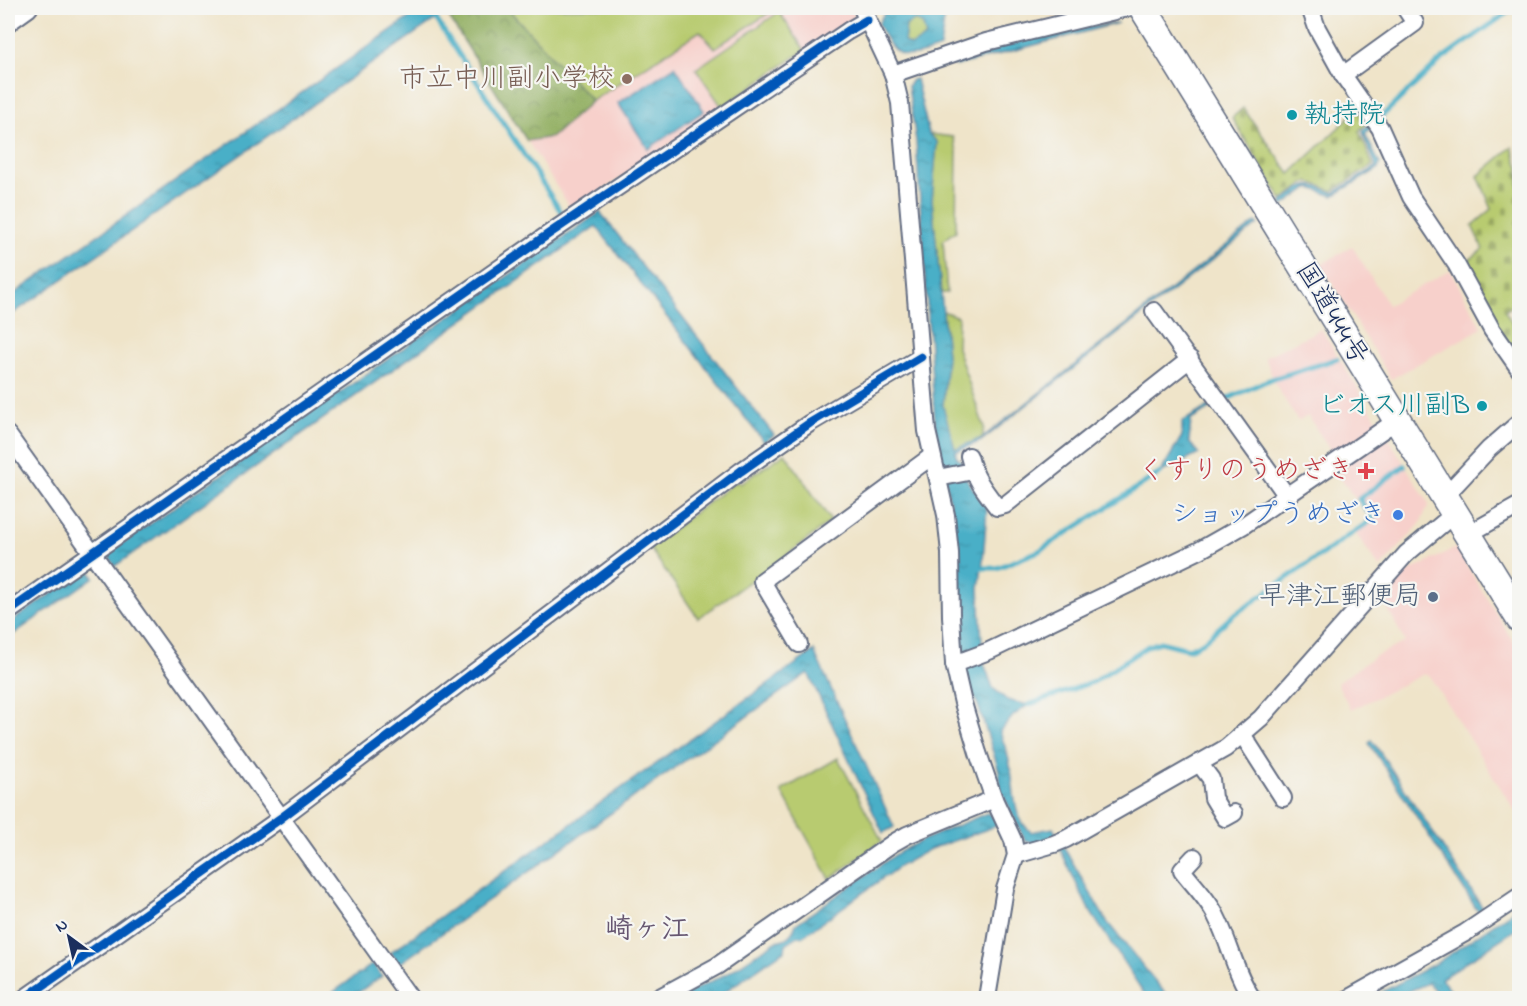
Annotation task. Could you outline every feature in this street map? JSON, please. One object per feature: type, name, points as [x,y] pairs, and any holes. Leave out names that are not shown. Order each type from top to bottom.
[{"type":"highway","name":"国道444号","points":[[1143,8],[1520,619]]},
{"type":"street","points":[[8,23],[29,8]]},
{"type":"street","points":[[893,74],[986,42],[1127,8]]},
{"type":"street","points":[[1310,8],[1317,28],[1343,75],[1380,128],[1411,197],[1456,264],[1492,330],[1520,370]]},
{"type":"street","points":[[1343,75],[1415,24],[1405,8]]},
{"type":"street","points":[[8,612],[550,232],[848,31],[865,14],[893,74],[900,103],[927,431],[946,515],[950,553],[954,664],[963,703],[994,799],[1013,840],[1016,855],[1005,889],[987,999]]},
{"type":"street","points":[[1154,311],[1287,496]]},
{"type":"street","points":[[25,999],[281,818],[741,471],[810,423],[921,357]]},
{"type":"street","points":[[938,478],[971,464],[979,483],[997,507],[1005,505],[1190,359]]},
{"type":"street","points":[[954,664],[989,651],[1200,550],[1244,525],[1396,420]]},
{"type":"street","points":[[1016,855],[1060,842],[1226,748],[1262,718],[1406,554],[1455,515],[1489,448],[1520,422]]},
{"type":"street","points":[[8,435],[410,999]]},
{"type":"street","points":[[799,644],[762,581],[932,456]]},
{"type":"street","points":[[1455,515],[1520,505]]},
{"type":"street","points":[[1242,734],[1283,798]]},
{"type":"street","points":[[1199,763],[1211,779],[1213,798],[1225,818],[1234,813]]},
{"type":"street","points":[[658,999],[717,966],[893,843],[994,799]]},
{"type":"street","points":[[1194,857],[1182,870],[1215,913],[1231,949],[1237,971],[1252,999]]},
{"type":"street","points":[[1349,999],[1465,933],[1520,896]]},
{"type":"shaded area","name":"市立中川副小学校","points":[[443,8],[851,8],[855,17],[572,211]]},
{"type":"shaded area","points":[[1050,8],[1101,8],[1052,17]]},
{"type":"shaded area","points":[[1352,246],[1388,305],[1450,270],[1482,328],[1391,379],[1321,265]]},
{"type":"shaded area","points":[[1321,329],[1429,504],[1420,524],[1380,568],[1356,534],[1372,522],[1334,469],[1335,458],[1308,416],[1298,421],[1275,384],[1265,357]]},
{"type":"shaded area","points":[[1456,548],[1519,651],[1519,817],[1430,677],[1424,674],[1351,710],[1337,683],[1375,656],[1405,642],[1379,592],[1391,580]]},
{"type":"green space","points":[[443,8],[507,8],[592,101],[552,137],[527,141]]},
{"type":"green space","points":[[507,8],[777,8],[715,48],[700,31],[592,101]]},
{"type":"green space","points":[[779,12],[805,50],[722,107],[696,69]]},
{"type":"green space","points":[[915,20],[923,25],[926,37],[911,46],[904,42],[906,25]]},
{"type":"green space","points":[[1243,108],[1290,174],[1357,110],[1368,122],[1359,131],[1373,165],[1333,191],[1308,181],[1282,200],[1232,118]]},
{"type":"green space","points":[[929,134],[953,137],[957,151],[956,231],[943,240],[947,293],[941,293],[932,200],[937,142]]},
{"type":"green space","points":[[1512,147],[1519,167],[1520,301],[1505,311],[1519,335],[1519,362],[1463,265],[1483,249],[1472,226],[1492,209],[1478,176]]},
{"type":"green space","points":[[943,311],[958,317],[957,348],[984,427],[982,438],[955,449],[943,407],[947,355]]},
{"type":"green space","points":[[785,453],[831,521],[698,618],[649,547],[737,481],[740,484]]},
{"type":"green space","points":[[838,758],[882,841],[830,879],[781,791]]},
{"type":"water","points":[[423,8],[434,8],[440,16],[8,317],[8,298]]},
{"type":"water","points":[[887,8],[942,8],[945,14],[940,48],[917,55],[909,56],[896,51],[878,24]],"holes":[[[916,20],[923,25],[926,37],[911,46],[904,42],[906,25]]]},
{"type":"water","points":[[1118,23],[955,66],[953,62],[1035,38]]},
{"type":"water","points":[[675,66],[704,111],[648,149],[618,103]]},
{"type":"water","points":[[916,79],[929,134],[937,142],[932,200],[947,355],[943,406],[955,449],[982,438],[1256,222],[1258,224],[981,441],[955,452],[957,458],[963,462],[967,480],[987,508],[979,588],[983,661],[993,688],[1007,700],[1028,705],[1013,716],[1000,732],[1012,773],[1015,801],[1020,818],[1031,832],[1053,828],[1107,922],[1169,998],[1147,998],[1088,908],[1060,849],[1025,841],[1001,790],[999,771],[978,705],[966,678],[960,611],[958,547],[935,423],[916,141],[908,86],[912,80]]},
{"type":"water","points":[[1369,125],[1371,128],[1366,136],[1380,164],[1378,169],[1333,196],[1308,188],[1283,206],[1281,203],[1301,188],[1311,186],[1334,193],[1376,167],[1363,135],[1363,130]]},
{"type":"water","points":[[600,212],[774,435],[764,442],[596,226],[115,566],[107,554]]},
{"type":"water","points":[[1214,403],[1215,406],[1191,420],[1189,442],[1199,454],[1160,473],[1182,436],[1182,422]]},
{"type":"water","points":[[88,568],[94,577],[8,638],[8,624]]},
{"type":"water","points":[[814,651],[894,827],[883,833],[808,673],[399,964],[391,952]]},
{"type":"water","points":[[1372,740],[1484,910],[1479,913],[1369,743]]},
{"type":"water","points":[[987,813],[993,816],[999,825],[930,849],[900,866],[803,936],[798,936],[786,944],[785,950],[720,995],[708,998],[678,998],[728,973],[776,941],[786,938],[796,924],[898,853]]},
{"type":"water","points":[[1519,907],[1519,927],[1441,979],[1457,998],[1442,998],[1428,983],[1393,998],[1371,998],[1438,962]]},
{"type":"water","points":[[373,964],[382,976],[350,998],[325,998]]},
{"type":"waterway","points":[[429,8],[563,215]]},
{"type":"waterway","points":[[1381,117],[1441,60],[1514,8]]},
{"type":"waterway","points":[[1227,399],[1266,381],[1337,359]]},
{"type":"waterway","points":[[1028,705],[1093,682],[1148,646],[1160,642],[1189,649],[1203,642],[1232,616],[1373,519],[1359,499],[1404,466]]},
{"type":"waterway","points":[[982,568],[997,568],[1039,551],[1160,473]]},
{"type":"cycle path","points":[[8,612],[550,233],[867,20]]},
{"type":"cycle path","points":[[25,998],[281,818],[741,471],[810,423],[921,357]]},
{"type":"place","name":"市立中川副小学校","points":[[627,79]]},
{"type":"place","name":"執持院","points":[[1292,115]]},
{"type":"place","name":"ビオス川副B","points":[[1482,406]]},
{"type":"place","name":"くすりのうめざき","points":[[1366,471]]},
{"type":"place","name":"ショップうめざき","points":[[1398,515]]},
{"type":"place","name":"早津江郵便局","points":[[1433,597]]},
{"type":"district","name":"崎ヶ江","points":[[647,930]]}]
